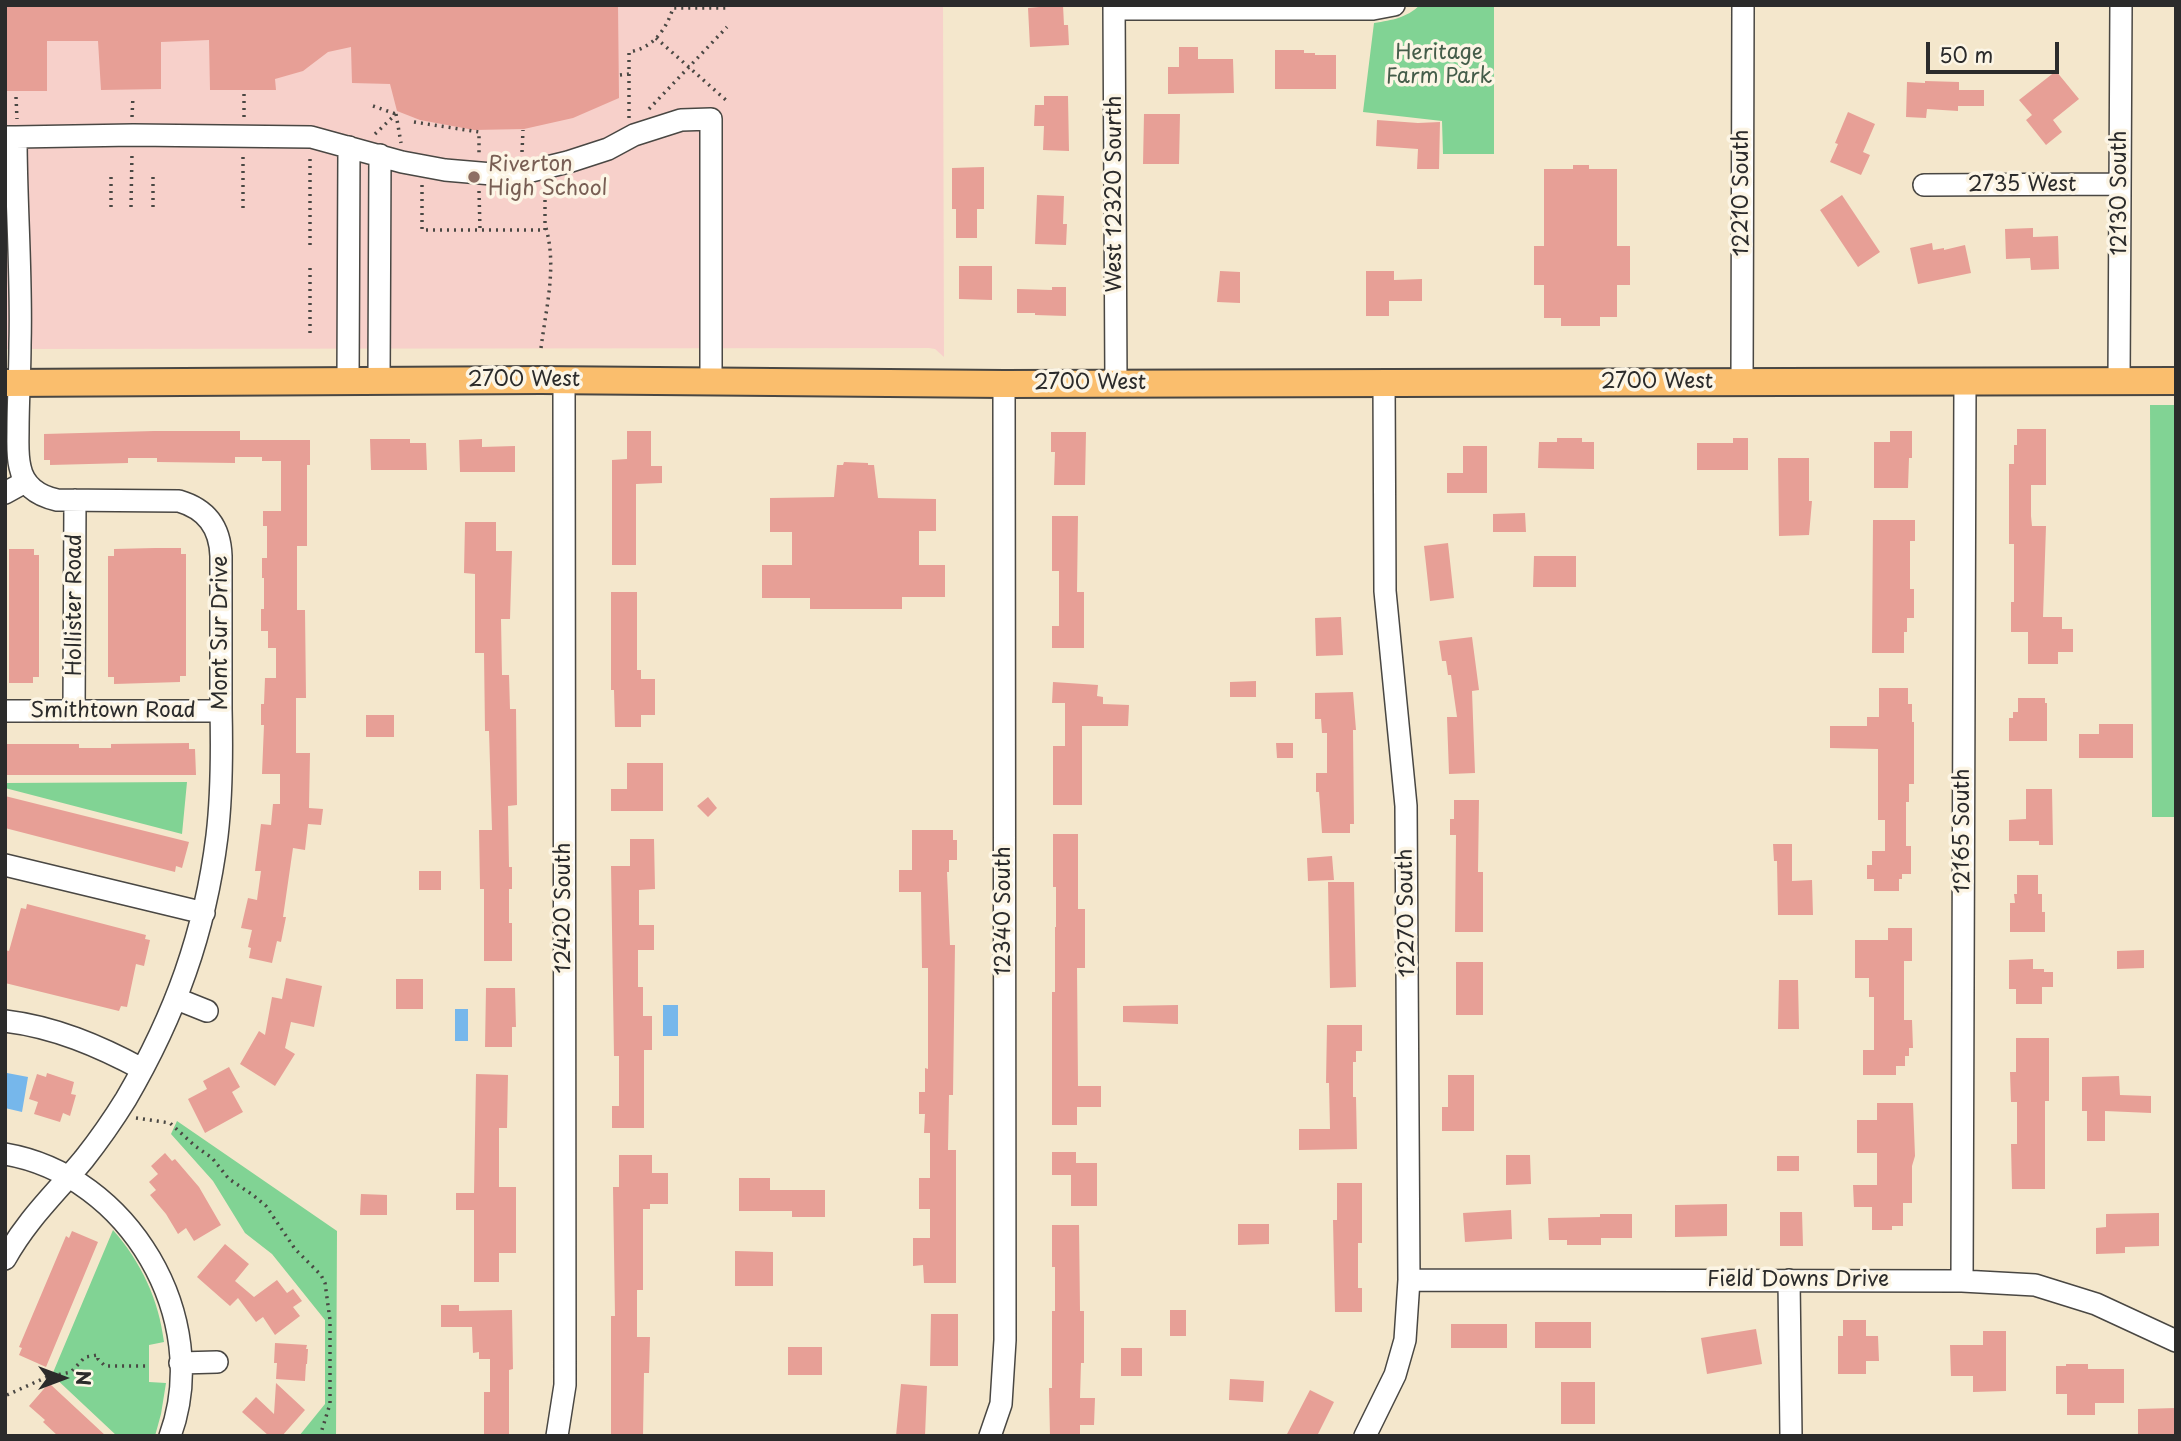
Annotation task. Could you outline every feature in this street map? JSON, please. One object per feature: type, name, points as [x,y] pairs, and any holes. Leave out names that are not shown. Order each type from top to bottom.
[{"type":"main road","name":"2700 West","points":[[11,383],[564,380],[1004,384],[2176,381]]},
{"type":"street","points":[[1114,7],[1373,9],[1394,5]]},
{"type":"street","name":"12210 South","points":[[1742,382],[1743,5]]},
{"type":"street","name":"12130 South","points":[[2119,381],[2121,5]]},
{"type":"street","name":"West 12320 Sourth","points":[[1114,7],[1116,383]]},
{"type":"street","points":[[5,493],[26,482],[18,456],[11,383],[20,345],[13,131],[311,137],[349,147],[377,145],[445,170],[492,174],[527,172],[568,162],[608,149],[634,135],[681,120],[711,120],[711,381]]},
{"type":"street","points":[[377,145],[379,381]]},
{"type":"street","points":[[348,381],[349,147]]},
{"type":"street","name":"2735 West","points":[[1924,185],[2120,184]]},
{"type":"street","name":"12420 South","points":[[557,1436],[565,1385],[564,380]]},
{"type":"street","name":"12165 South","points":[[1962,1281],[1965,381]]},
{"type":"street","name":"12270 South","points":[[1365,1436],[1395,1375],[1405,1340],[1409,1280],[1406,806],[1385,592],[1384,383]]},
{"type":"street","name":"12340 South","points":[[990,1436],[1001,1404],[1005,1340],[1004,384]]},
{"type":"street","name":"Mont Sur Drive","points":[[5,1259],[29,1221],[105,1131],[162,1034],[177,999],[204,913],[221,796],[221,543],[211,520],[192,505],[179,501],[58,500],[45,497],[26,482]]},
{"type":"street","name":"Hollister Road","points":[[74,711],[75,500]]},
{"type":"street","name":"Smithtown Road","points":[[5,711],[222,711]]},
{"type":"street","points":[[5,864],[204,913]]},
{"type":"street","points":[[177,999],[207,1011]]},
{"type":"street","points":[[5,1021],[74,1037],[109,1051],[142,1069]]},
{"type":"street","points":[[5,1154],[29,1159],[68,1177],[110,1206],[135,1233],[155,1264],[177,1327],[180,1396],[170,1436]]},
{"type":"street","name":"Field Downs Drive","points":[[1409,1280],[1962,1281],[2035,1285],[2096,1304],[2176,1341]]},
{"type":"street","points":[[1789,1280],[1791,1436]]},
{"type":"street","points":[[180,1363],[217,1362]]},
{"type":"path","points":[[629,122],[629,52],[638,50],[663,31],[673,8],[727,8]]},
{"type":"path","points":[[643,116],[727,27]]},
{"type":"path","points":[[656,38],[727,101]]},
{"type":"path","points":[[620,75],[629,74]]},
{"type":"path","points":[[244,94],[244,119]]},
{"type":"path","points":[[132,96],[132,119]]},
{"type":"path","points":[[13,131],[16,97]]},
{"type":"path","points":[[373,106],[396,114]]},
{"type":"path","points":[[377,145],[396,114]]},
{"type":"path","points":[[396,114],[401,146]]},
{"type":"path","points":[[414,122],[480,132],[479,159]]},
{"type":"path","points":[[522,159],[523,130]]},
{"type":"path","points":[[131,208],[132,150]]},
{"type":"path","points":[[243,151],[243,208]]},
{"type":"path","points":[[310,152],[310,245]]},
{"type":"path","points":[[111,177],[111,208]]},
{"type":"path","points":[[153,177],[153,208]]},
{"type":"path","points":[[422,185],[422,230],[545,230],[545,186]]},
{"type":"path","points":[[479,191],[480,230]]},
{"type":"path","points":[[541,348],[550,284],[551,246],[545,223]]},
{"type":"path","points":[[310,268],[310,338]]},
{"type":"path","points":[[135,1117],[170,1123],[212,1158],[224,1174],[266,1206],[295,1249],[308,1259],[321,1275],[325,1283],[330,1320],[330,1404],[320,1436]]},
{"type":"path","points":[[7,1395],[47,1377],[71,1372],[85,1357],[92,1354],[97,1355],[105,1366],[150,1366]]},
{"type":"shaded area","name":"Riverton High School","points":[[5,5],[943,5],[944,357],[935,349],[929,348],[5,349]]},
{"type":"green space","name":"Heritage Farm Park","points":[[1420,5],[1494,5],[1494,154],[1443,154],[1442,121],[1363,112],[1374,23],[1399,18]]},
{"type":"green space","points":[[2150,405],[2176,405],[2176,817],[2152,817]]},
{"type":"green space","points":[[187,782],[182,834],[5,788],[5,783]]},
{"type":"green space","points":[[177,1121],[337,1231],[336,1436],[299,1436],[325,1404],[325,1320],[272,1254],[245,1233],[213,1181],[171,1134]]},
{"type":"green space","points":[[113,1230],[140,1268],[162,1326],[164,1342],[149,1345],[149,1382],[166,1383],[155,1436],[117,1436],[52,1375]]},
{"type":"water","points":[[663,1005],[678,1005],[678,1036],[663,1036]]},
{"type":"water","points":[[455,1009],[468,1009],[468,1041],[455,1041]]},
{"type":"water","points":[[7,1073],[28,1077],[22,1112],[5,1108]]},
{"type":"building","name":"Riverton High School","points":[[5,5],[618,5],[619,98],[573,118],[524,129],[474,130],[420,120],[397,111],[390,84],[352,83],[351,47],[328,52],[303,71],[275,79],[276,90],[210,90],[209,40],[161,42],[161,89],[101,90],[98,41],[47,41],[47,91],[5,91]]},
{"type":"building","points":[[1063,5],[1069,45],[1030,47],[1028,8]]},
{"type":"building","points":[[1179,47],[1198,47],[1198,59],[1233,59],[1234,93],[1168,94],[1168,67],[1179,67]]},
{"type":"building","points":[[1275,50],[1304,50],[1304,53],[1315,55],[1336,55],[1336,89],[1275,89]]},
{"type":"building","points":[[2056,71],[2079,99],[2053,120],[2062,132],[2046,145],[2026,120],[2032,115],[2019,100]]},
{"type":"building","points":[[1907,82],[1959,82],[1959,90],[1984,90],[1984,106],[1958,106],[1958,111],[1927,109],[1926,118],[1906,117]]},
{"type":"building","points":[[1044,96],[1068,96],[1069,151],[1043,150],[1044,126],[1034,126],[1035,105],[1044,105]]},
{"type":"building","points":[[1848,112],[1875,124],[1863,152],[1870,155],[1861,175],[1830,162]]},
{"type":"building","points":[[1144,114],[1180,114],[1179,164],[1143,164]]},
{"type":"building","points":[[1377,120],[1440,122],[1439,169],[1417,169],[1418,149],[1376,146]]},
{"type":"building","points":[[1573,165],[1589,165],[1589,169],[1617,169],[1617,246],[1630,246],[1630,285],[1617,285],[1617,317],[1600,317],[1600,326],[1561,326],[1561,318],[1544,318],[1544,285],[1534,285],[1534,246],[1544,246],[1544,169],[1573,169]]},
{"type":"building","points":[[984,167],[984,209],[977,209],[977,238],[956,238],[956,209],[952,209],[952,168]]},
{"type":"building","points":[[1037,195],[1064,196],[1063,224],[1067,224],[1066,245],[1035,244]]},
{"type":"building","points":[[1842,195],[1880,252],[1858,267],[1820,210]]},
{"type":"building","points":[[2033,228],[2033,237],[2058,236],[2059,269],[2031,270],[2030,258],[2006,259],[2005,229]]},
{"type":"building","points":[[1932,243],[1933,250],[1965,245],[1971,273],[1918,284],[1910,248]]},
{"type":"building","points":[[959,266],[992,266],[992,300],[959,299]]},
{"type":"building","points":[[1220,271],[1240,272],[1240,303],[1217,302]]},
{"type":"building","points":[[1366,271],[1394,271],[1394,280],[1422,279],[1422,301],[1389,301],[1389,316],[1366,316]]},
{"type":"building","points":[[1052,287],[1066,287],[1066,316],[1017,313],[1017,289],[1052,290]]},
{"type":"building","points":[[2017,429],[2046,429],[2046,485],[2031,485],[2031,516],[2032,526],[2046,526],[2043,617],[2062,617],[2062,629],[2073,629],[2073,652],[2058,652],[2058,664],[2028,664],[2028,632],[2011,632],[2014,544],[2009,544],[2009,464],[2014,464]]},
{"type":"building","points":[[240,431],[240,440],[310,440],[310,465],[307,465],[307,546],[297,546],[297,610],[305,610],[306,698],[296,698],[296,753],[310,753],[309,808],[323,809],[321,825],[308,824],[305,850],[293,848],[283,917],[286,917],[281,942],[277,941],[272,963],[249,958],[251,948],[248,947],[252,930],[241,928],[248,898],[257,900],[261,871],[255,871],[261,824],[271,825],[273,804],[280,804],[280,774],[262,774],[264,725],[261,725],[261,704],[264,704],[265,678],[276,678],[276,648],[268,648],[268,631],[261,631],[261,609],[264,609],[262,558],[267,558],[267,526],[263,526],[263,511],[281,511],[281,461],[262,461],[262,457],[235,457],[235,463],[157,462],[157,458],[128,458],[128,463],[50,465],[50,460],[44,460],[44,434]]},
{"type":"building","points":[[627,431],[651,431],[651,466],[662,466],[662,483],[636,484],[636,565],[612,565],[612,460],[627,459]]},
{"type":"building","points":[[1890,431],[1912,431],[1908,488],[1874,488],[1874,442],[1890,442]]},
{"type":"building","points":[[1051,432],[1086,432],[1085,485],[1054,485],[1055,452],[1051,452]]},
{"type":"building","points":[[1557,438],[1582,438],[1582,442],[1594,442],[1594,469],[1538,468],[1539,442],[1557,442]]},
{"type":"building","points":[[1733,438],[1748,438],[1748,470],[1697,470],[1697,443],[1733,443]]},
{"type":"building","points":[[370,439],[410,439],[410,443],[426,443],[427,470],[371,470]]},
{"type":"building","points":[[482,439],[482,447],[515,446],[515,472],[460,472],[459,440]]},
{"type":"building","points":[[1463,446],[1487,446],[1487,493],[1447,493],[1447,473],[1463,473]]},
{"type":"building","points":[[1778,458],[1809,458],[1809,501],[1812,501],[1809,535],[1779,536]]},
{"type":"building","points":[[844,462],[874,465],[878,498],[936,499],[936,531],[919,531],[919,565],[945,565],[945,597],[902,597],[902,609],[810,609],[810,598],[762,598],[762,565],[792,565],[792,532],[770,532],[770,498],[834,497],[837,465],[843,465]]},
{"type":"building","points":[[1525,513],[1526,532],[1493,532],[1493,514]]},
{"type":"building","points":[[1052,516],[1078,516],[1077,592],[1084,592],[1084,648],[1052,648],[1052,626],[1059,626],[1059,571],[1052,571]]},
{"type":"building","points":[[1873,520],[1915,520],[1915,541],[1910,541],[1910,589],[1914,589],[1914,618],[1907,618],[1904,653],[1872,653]]},
{"type":"building","points":[[465,522],[496,522],[496,551],[512,551],[510,619],[501,619],[502,675],[509,675],[510,709],[516,709],[517,805],[508,806],[509,867],[512,867],[509,923],[512,923],[512,961],[484,961],[484,889],[480,889],[479,830],[492,830],[489,731],[485,731],[484,653],[475,653],[475,574],[464,573]]},
{"type":"building","points":[[1448,543],[1454,598],[1430,601],[1424,546]]},
{"type":"building","points":[[181,548],[181,554],[186,554],[186,676],[180,676],[180,682],[114,684],[114,677],[108,677],[108,556],[114,556],[114,549]]},
{"type":"building","points":[[9,549],[34,549],[34,555],[39,555],[39,677],[33,677],[33,683],[9,683]]},
{"type":"building","points":[[1534,556],[1576,556],[1576,587],[1533,587]]},
{"type":"building","points":[[611,592],[637,592],[637,670],[641,670],[641,679],[655,679],[655,715],[641,715],[641,727],[615,727],[614,690],[611,690]]},
{"type":"building","points":[[1341,617],[1343,655],[1316,656],[1315,618]]},
{"type":"building","points":[[1472,637],[1479,690],[1472,691],[1475,773],[1449,774],[1447,717],[1457,717],[1451,675],[1448,675],[1446,661],[1442,661],[1439,641]]},
{"type":"building","points":[[1256,681],[1256,697],[1230,697],[1230,682]]},
{"type":"building","points":[[1053,682],[1098,685],[1097,696],[1103,697],[1103,704],[1129,705],[1128,726],[1082,726],[1082,805],[1053,805],[1053,746],[1065,746],[1065,703],[1052,703]]},
{"type":"building","points":[[1879,688],[1908,688],[1908,704],[1912,704],[1914,722],[1914,784],[1909,784],[1909,802],[1906,802],[1906,846],[1911,846],[1911,874],[1902,874],[1899,891],[1874,891],[1874,879],[1867,879],[1867,865],[1872,865],[1872,851],[1885,851],[1885,820],[1878,820],[1878,749],[1830,748],[1830,726],[1867,726],[1867,717],[1879,717]]},
{"type":"building","points":[[1353,692],[1356,730],[1353,730],[1354,824],[1350,824],[1350,833],[1322,833],[1316,773],[1327,773],[1327,733],[1322,733],[1321,719],[1315,719],[1315,693]]},
{"type":"building","points":[[2018,698],[2045,698],[2047,741],[2009,741],[2009,718],[2013,718],[2013,712],[2018,712]]},
{"type":"building","points":[[366,715],[394,715],[394,737],[366,737]]},
{"type":"building","points":[[2099,724],[2133,724],[2133,758],[2079,758],[2079,734],[2099,734]]},
{"type":"building","points":[[189,743],[189,749],[195,749],[196,775],[5,775],[5,744],[79,744],[79,748],[111,748],[111,744]]},
{"type":"building","points":[[1276,743],[1293,743],[1293,758],[1277,758]]},
{"type":"building","points":[[627,763],[663,763],[663,811],[611,811],[611,789],[627,789]]},
{"type":"building","points":[[2026,789],[2052,789],[2053,845],[2039,845],[2039,841],[2009,841],[2009,820],[2026,819]]},
{"type":"building","points":[[5,796],[189,842],[182,868],[176,866],[175,872],[5,828]]},
{"type":"building","points":[[708,797],[717,808],[708,817],[697,806]]},
{"type":"building","points":[[1454,800],[1479,800],[1478,872],[1483,872],[1483,932],[1455,932],[1456,835],[1450,835],[1450,819],[1454,819]]},
{"type":"building","points":[[912,830],[953,830],[953,840],[957,840],[957,860],[949,860],[947,872],[950,945],[955,945],[953,1095],[949,1095],[948,1150],[956,1150],[956,1283],[924,1283],[923,1265],[913,1266],[913,1238],[930,1238],[930,1209],[919,1209],[919,1178],[930,1178],[930,1133],[924,1133],[925,1114],[919,1114],[919,1092],[925,1092],[925,1068],[928,1069],[928,968],[922,968],[921,892],[899,892],[899,870],[912,870]]},
{"type":"building","points":[[1053,834],[1078,834],[1078,909],[1085,909],[1085,968],[1077,968],[1078,1086],[1101,1086],[1101,1107],[1077,1107],[1077,1125],[1052,1125],[1052,992],[1055,992],[1056,927]]},
{"type":"building","points":[[630,839],[654,839],[655,889],[639,890],[639,925],[654,925],[654,950],[638,950],[638,987],[643,987],[643,1016],[652,1016],[652,1050],[644,1050],[644,1128],[612,1128],[612,1106],[619,1106],[619,1056],[614,1056],[611,866],[630,866]]},
{"type":"building","points":[[1773,844],[1792,844],[1792,881],[1812,880],[1813,915],[1778,915],[1777,861],[1774,861]]},
{"type":"building","points":[[1332,856],[1334,880],[1308,881],[1307,858]]},
{"type":"building","points":[[419,871],[441,871],[441,890],[419,890]]},
{"type":"building","points":[[2017,875],[2038,875],[2038,894],[2042,894],[2042,912],[2045,912],[2045,932],[2010,932],[2010,903],[2015,903]]},
{"type":"building","points":[[1328,882],[1354,882],[1356,987],[1330,988]]},
{"type":"building","points":[[27,904],[146,935],[145,939],[150,940],[144,966],[136,964],[127,1007],[121,1006],[119,1011],[5,983],[5,950],[9,951],[21,908],[26,909]]},
{"type":"building","points":[[1888,928],[1912,928],[1912,961],[1904,961],[1904,1020],[1912,1020],[1913,1048],[1909,1048],[1909,1056],[1905,1056],[1905,1066],[1896,1066],[1896,1075],[1863,1075],[1863,1050],[1874,1050],[1874,997],[1869,997],[1869,978],[1855,978],[1855,940],[1888,940]]},
{"type":"building","points":[[2144,950],[2144,968],[2117,969],[2117,951]]},
{"type":"building","points":[[2033,959],[2033,969],[2053,972],[2053,987],[2042,987],[2042,1004],[2016,1004],[2016,989],[2009,989],[2009,960]]},
{"type":"building","points":[[1456,962],[1483,962],[1483,1015],[1456,1015]]},
{"type":"building","points":[[286,978],[322,986],[314,1027],[291,1022],[285,1048],[295,1054],[275,1086],[240,1064],[259,1031],[265,1035],[272,997],[282,999]]},
{"type":"building","points":[[396,979],[423,979],[423,1009],[396,1009]]},
{"type":"building","points":[[1779,980],[1798,980],[1799,1029],[1778,1029]]},
{"type":"building","points":[[486,988],[515,988],[516,1027],[512,1027],[512,1047],[485,1047]]},
{"type":"building","points":[[1178,1005],[1178,1024],[1123,1022],[1123,1006]]},
{"type":"building","points":[[1327,1025],[1362,1025],[1362,1051],[1356,1051],[1356,1062],[1353,1062],[1357,1149],[1299,1150],[1299,1129],[1330,1129],[1329,1083],[1326,1083]]},
{"type":"building","points":[[2016,1038],[2049,1038],[2049,1101],[2045,1101],[2045,1189],[2012,1189],[2011,1144],[2017,1144],[2017,1102],[2011,1102],[2010,1072],[2016,1072]]},
{"type":"building","points":[[229,1067],[240,1087],[232,1092],[243,1112],[205,1133],[188,1099],[207,1089],[203,1081]]},
{"type":"building","points":[[47,1073],[74,1082],[71,1094],[76,1095],[70,1116],[63,1113],[60,1122],[34,1114],[38,1102],[29,1099],[37,1074],[46,1077]]},
{"type":"building","points":[[476,1074],[508,1075],[507,1128],[499,1128],[499,1187],[516,1187],[516,1253],[499,1253],[499,1282],[474,1282],[474,1210],[456,1210],[456,1193],[474,1193]]},
{"type":"building","points":[[1448,1075],[1474,1075],[1474,1131],[1442,1131],[1442,1107],[1448,1107]]},
{"type":"building","points":[[2119,1076],[2120,1095],[2151,1096],[2151,1113],[2105,1111],[2105,1141],[2087,1141],[2087,1111],[2082,1111],[2082,1077]]},
{"type":"building","points":[[1877,1103],[1913,1103],[1915,1156],[1912,1166],[1912,1203],[1903,1203],[1903,1226],[1892,1226],[1892,1230],[1872,1230],[1872,1207],[1854,1207],[1853,1185],[1877,1185],[1877,1153],[1857,1153],[1857,1120],[1877,1120]]},
{"type":"building","points":[[1052,1152],[1076,1152],[1076,1163],[1097,1163],[1097,1206],[1071,1206],[1071,1175],[1052,1175]]},
{"type":"building","points":[[165,1153],[172,1161],[175,1159],[199,1187],[221,1225],[194,1241],[186,1228],[178,1234],[150,1195],[156,1190],[149,1182],[158,1174],[151,1166]]},
{"type":"building","points":[[619,1155],[652,1155],[652,1173],[668,1173],[668,1204],[650,1204],[650,1209],[643,1209],[643,1290],[637,1290],[637,1337],[650,1337],[649,1373],[644,1373],[643,1436],[611,1436],[611,1316],[615,1316],[613,1187],[619,1187]]},
{"type":"building","points":[[1506,1155],[1530,1155],[1531,1184],[1506,1185]]},
{"type":"building","points":[[1777,1156],[1799,1156],[1799,1171],[1777,1171]]},
{"type":"building","points":[[739,1178],[770,1178],[770,1190],[825,1190],[825,1217],[792,1217],[792,1211],[739,1211]]},
{"type":"building","points":[[1337,1183],[1362,1183],[1362,1243],[1358,1243],[1358,1288],[1362,1288],[1362,1312],[1335,1312],[1333,1220],[1337,1220]]},
{"type":"building","points":[[361,1194],[387,1195],[387,1215],[360,1215]]},
{"type":"building","points":[[1727,1204],[1727,1236],[1675,1237],[1675,1205]]},
{"type":"building","points":[[1511,1210],[1512,1239],[1465,1242],[1463,1213]]},
{"type":"building","points":[[1780,1212],[1802,1212],[1803,1246],[1780,1246]]},
{"type":"building","points":[[2159,1213],[2159,1246],[2125,1247],[2125,1253],[2096,1254],[2096,1228],[2106,1227],[2106,1214]]},
{"type":"building","points":[[1600,1214],[1632,1214],[1632,1238],[1601,1238],[1601,1245],[1567,1245],[1567,1240],[1549,1240],[1548,1218],[1600,1217]]},
{"type":"building","points":[[1238,1224],[1269,1224],[1269,1244],[1238,1245]]},
{"type":"building","points":[[1052,1225],[1079,1225],[1080,1311],[1084,1311],[1084,1363],[1081,1363],[1080,1398],[1095,1398],[1094,1425],[1080,1425],[1080,1436],[1050,1436],[1052,1311],[1055,1311]]},
{"type":"building","points":[[72,1231],[98,1242],[46,1367],[19,1355],[22,1348],[19,1347],[66,1236],[69,1238]]},
{"type":"building","points":[[225,1244],[249,1264],[235,1281],[254,1297],[277,1280],[287,1293],[293,1289],[302,1301],[293,1307],[300,1316],[275,1335],[263,1317],[256,1322],[238,1298],[230,1306],[197,1277]]},
{"type":"building","points":[[735,1251],[773,1252],[773,1286],[735,1286]]},
{"type":"building","points":[[441,1305],[459,1305],[459,1311],[512,1310],[513,1369],[509,1370],[509,1436],[484,1436],[484,1392],[490,1392],[490,1359],[479,1359],[479,1352],[473,1353],[472,1327],[441,1327]]},
{"type":"building","points":[[1170,1310],[1186,1310],[1186,1336],[1170,1336]]},
{"type":"building","points":[[931,1314],[958,1314],[958,1366],[930,1366]]},
{"type":"building","points":[[1843,1320],[1866,1320],[1866,1336],[1878,1336],[1879,1361],[1866,1361],[1866,1374],[1838,1374],[1838,1336],[1843,1336]]},
{"type":"building","points":[[1535,1322],[1591,1322],[1591,1348],[1535,1348]]},
{"type":"building","points":[[1451,1324],[1507,1324],[1507,1348],[1451,1348]]},
{"type":"building","points":[[1756,1329],[1762,1364],[1707,1374],[1701,1338]]},
{"type":"building","points":[[1983,1331],[2006,1331],[2006,1391],[1973,1392],[1973,1376],[1951,1376],[1950,1345],[1983,1345]]},
{"type":"building","points":[[275,1343],[307,1345],[305,1381],[276,1379]]},
{"type":"building","points":[[788,1347],[822,1347],[822,1375],[788,1375]]},
{"type":"building","points":[[1121,1348],[1142,1348],[1142,1376],[1121,1376]]},
{"type":"building","points":[[2088,1364],[2088,1369],[2124,1369],[2124,1403],[2095,1403],[2095,1415],[2067,1415],[2067,1394],[2056,1394],[2056,1366]]},
{"type":"building","points":[[1230,1379],[1264,1381],[1263,1402],[1229,1400]]},
{"type":"building","points":[[1561,1382],[1595,1382],[1595,1424],[1561,1424]]},
{"type":"building","points":[[49,1383],[106,1436],[58,1436],[29,1406]]},
{"type":"building","points":[[276,1383],[305,1410],[282,1436],[269,1436],[242,1412],[256,1397],[274,1414]]},
{"type":"building","points":[[901,1384],[927,1386],[925,1436],[896,1436]]},
{"type":"building","points":[[1310,1390],[1334,1402],[1317,1436],[1286,1436]]},
{"type":"building","points":[[2176,1408],[2176,1436],[2138,1436],[2138,1409]]},
{"type":"place","name":"Riverton High School","points":[[474,177]]}]
